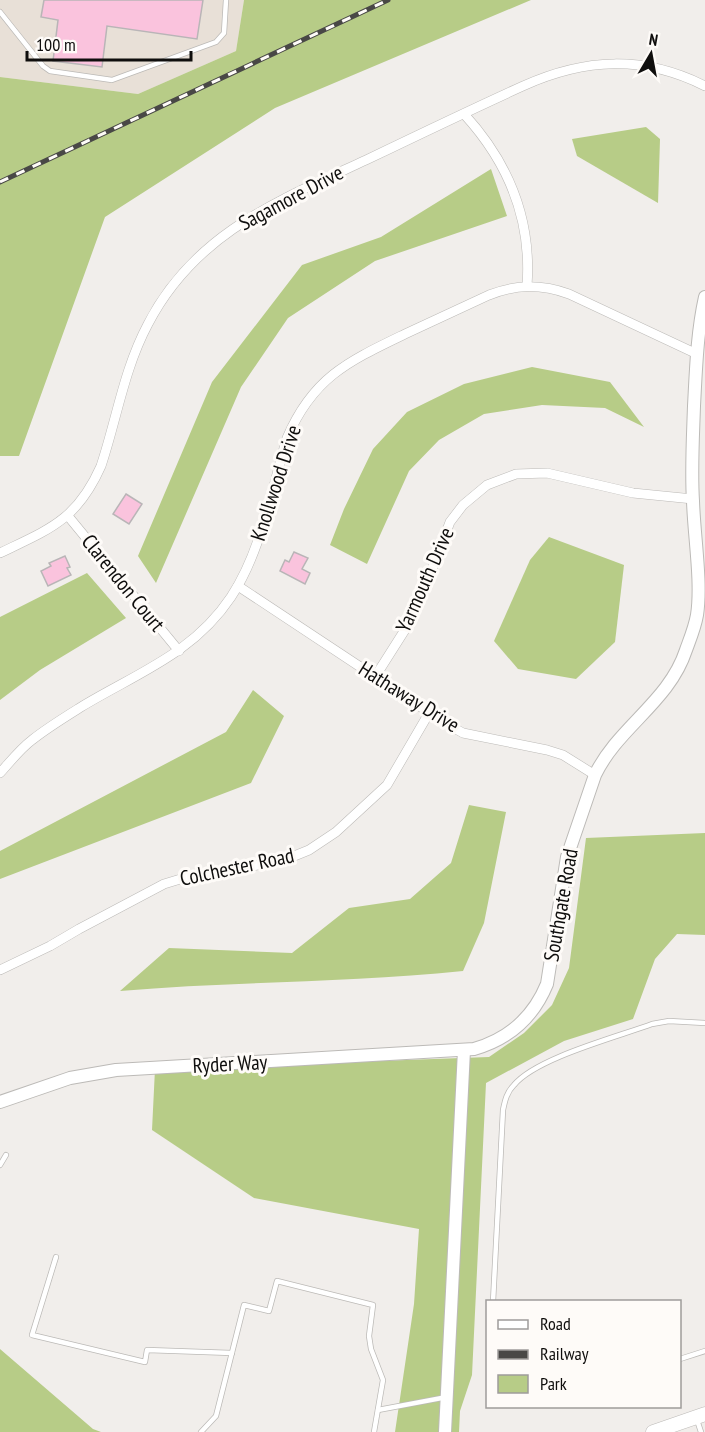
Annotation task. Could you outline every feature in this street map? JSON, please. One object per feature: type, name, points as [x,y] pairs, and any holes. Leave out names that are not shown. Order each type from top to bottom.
[{"type":"main road","points":[[653,1432],[700,1416]]},
{"type":"street","name":"Sagamore Drive","points":[[0,553],[45,532],[68,516],[87,492],[101,466],[124,380],[149,321],[184,272],[228,231],[271,204],[545,76],[585,65],[626,64],[646,66],[685,77],[705,86]]},
{"type":"street","points":[[464,114],[492,148],[513,187],[525,229],[528,251],[527,286]]},
{"type":"street","name":"Knollwood Drive","points":[[0,773],[31,740],[82,706],[179,651],[217,616],[238,586],[252,557],[287,438],[301,410],[332,374],[358,357],[489,295],[509,288],[527,286],[549,288],[569,294],[697,354]]},
{"type":"street","name":"Southgate Road","points":[[464,1050],[493,1042],[511,1032],[526,1019],[543,993],[550,972],[567,857],[595,775],[622,736],[654,703],[672,680],[701,617],[693,499],[700,410],[697,354],[699,322],[705,297]]},
{"type":"street","name":"Yarmouth Drive","points":[[375,677],[408,625],[450,522],[463,505],[487,485],[516,474],[547,473],[633,493],[693,499]]},
{"type":"street","name":"Clarendon Court","points":[[68,516],[179,651]]},
{"type":"street","name":"Hathaway Drive","points":[[238,586],[429,713],[463,733],[563,755],[595,775]]},
{"type":"street","name":"Colchester Road","points":[[0,970],[50,946],[79,928],[164,884],[187,877],[282,861],[309,850],[336,832],[387,785],[429,713]]},
{"type":"street","points":[[445,1432],[464,1050]]},
{"type":"street","name":"Ryder Way","points":[[0,1102],[70,1078],[116,1070],[464,1050]]},
{"type":"lane","points":[[0,12],[43,66],[50,71],[111,80],[216,42],[224,33],[226,0]]},
{"type":"lane","points":[[494,1300],[503,1110],[506,1094],[514,1083],[543,1063],[652,1024],[669,1021],[705,1023]]},
{"type":"lane","points":[[0,1165],[6,1155]]},
{"type":"lane","points":[[56,1257],[32,1335],[144,1362],[147,1350],[232,1353]]},
{"type":"lane","points":[[201,1432],[216,1416],[244,1305],[269,1311],[277,1281],[373,1305],[369,1336],[371,1349],[383,1380],[374,1432]]},
{"type":"lane","points":[[681,1359],[705,1351]]},
{"type":"lane","points":[[378,1410],[447,1397]]},
{"type":"lane","points":[[700,1416],[701,1432]]},
{"type":"shaded area","points":[[0,0],[244,0],[236,51],[138,94],[0,77]]},
{"type":"green space","points":[[244,0],[531,0],[275,108],[105,217],[19,456],[0,456],[0,77],[138,94],[236,51]]},
{"type":"green space","points":[[646,127],[660,139],[658,203],[577,156],[572,139]]},
{"type":"green space","points":[[491,169],[507,216],[375,261],[288,318],[241,387],[156,583],[138,556],[212,382],[302,265],[381,237]]},
{"type":"green space","points":[[532,367],[610,382],[644,427],[605,408],[542,405],[484,414],[439,440],[409,471],[367,564],[330,545],[344,509],[373,449],[407,412],[464,384]]},
{"type":"green space","points":[[549,537],[624,565],[615,642],[576,679],[518,669],[494,641],[530,560]]},
{"type":"green space","points":[[87,573],[126,618],[40,670],[0,700],[0,617]]},
{"type":"green space","points":[[253,690],[284,716],[251,783],[0,879],[0,851],[226,732]]},
{"type":"green space","points":[[469,805],[506,812],[484,923],[463,971],[377,978],[120,991],[169,948],[292,953],[349,908],[410,899],[451,863]]},
{"type":"green space","points":[[705,833],[705,935],[677,934],[655,959],[633,1019],[564,1041],[486,1083],[472,1375],[460,1411],[459,1432],[395,1432],[414,1304],[419,1229],[254,1198],[152,1130],[155,1069],[489,1057],[524,1033],[552,1005],[569,968],[586,838]]},
{"type":"green space","points":[[0,1349],[93,1429],[101,1432],[0,1432]]},
{"type":"building","points":[[44,0],[203,0],[197,39],[107,26],[102,67],[53,61],[58,20],[41,17]]},
{"type":"building","points":[[126,494],[142,504],[129,524],[113,514]]},
{"type":"building","points":[[294,552],[308,558],[302,569],[310,573],[305,584],[280,571],[285,560],[289,562]]},
{"type":"building","points":[[65,556],[71,575],[48,586],[41,571],[51,566],[49,563]]},
{"type":"railway","points":[[0,182],[388,0]]}]
